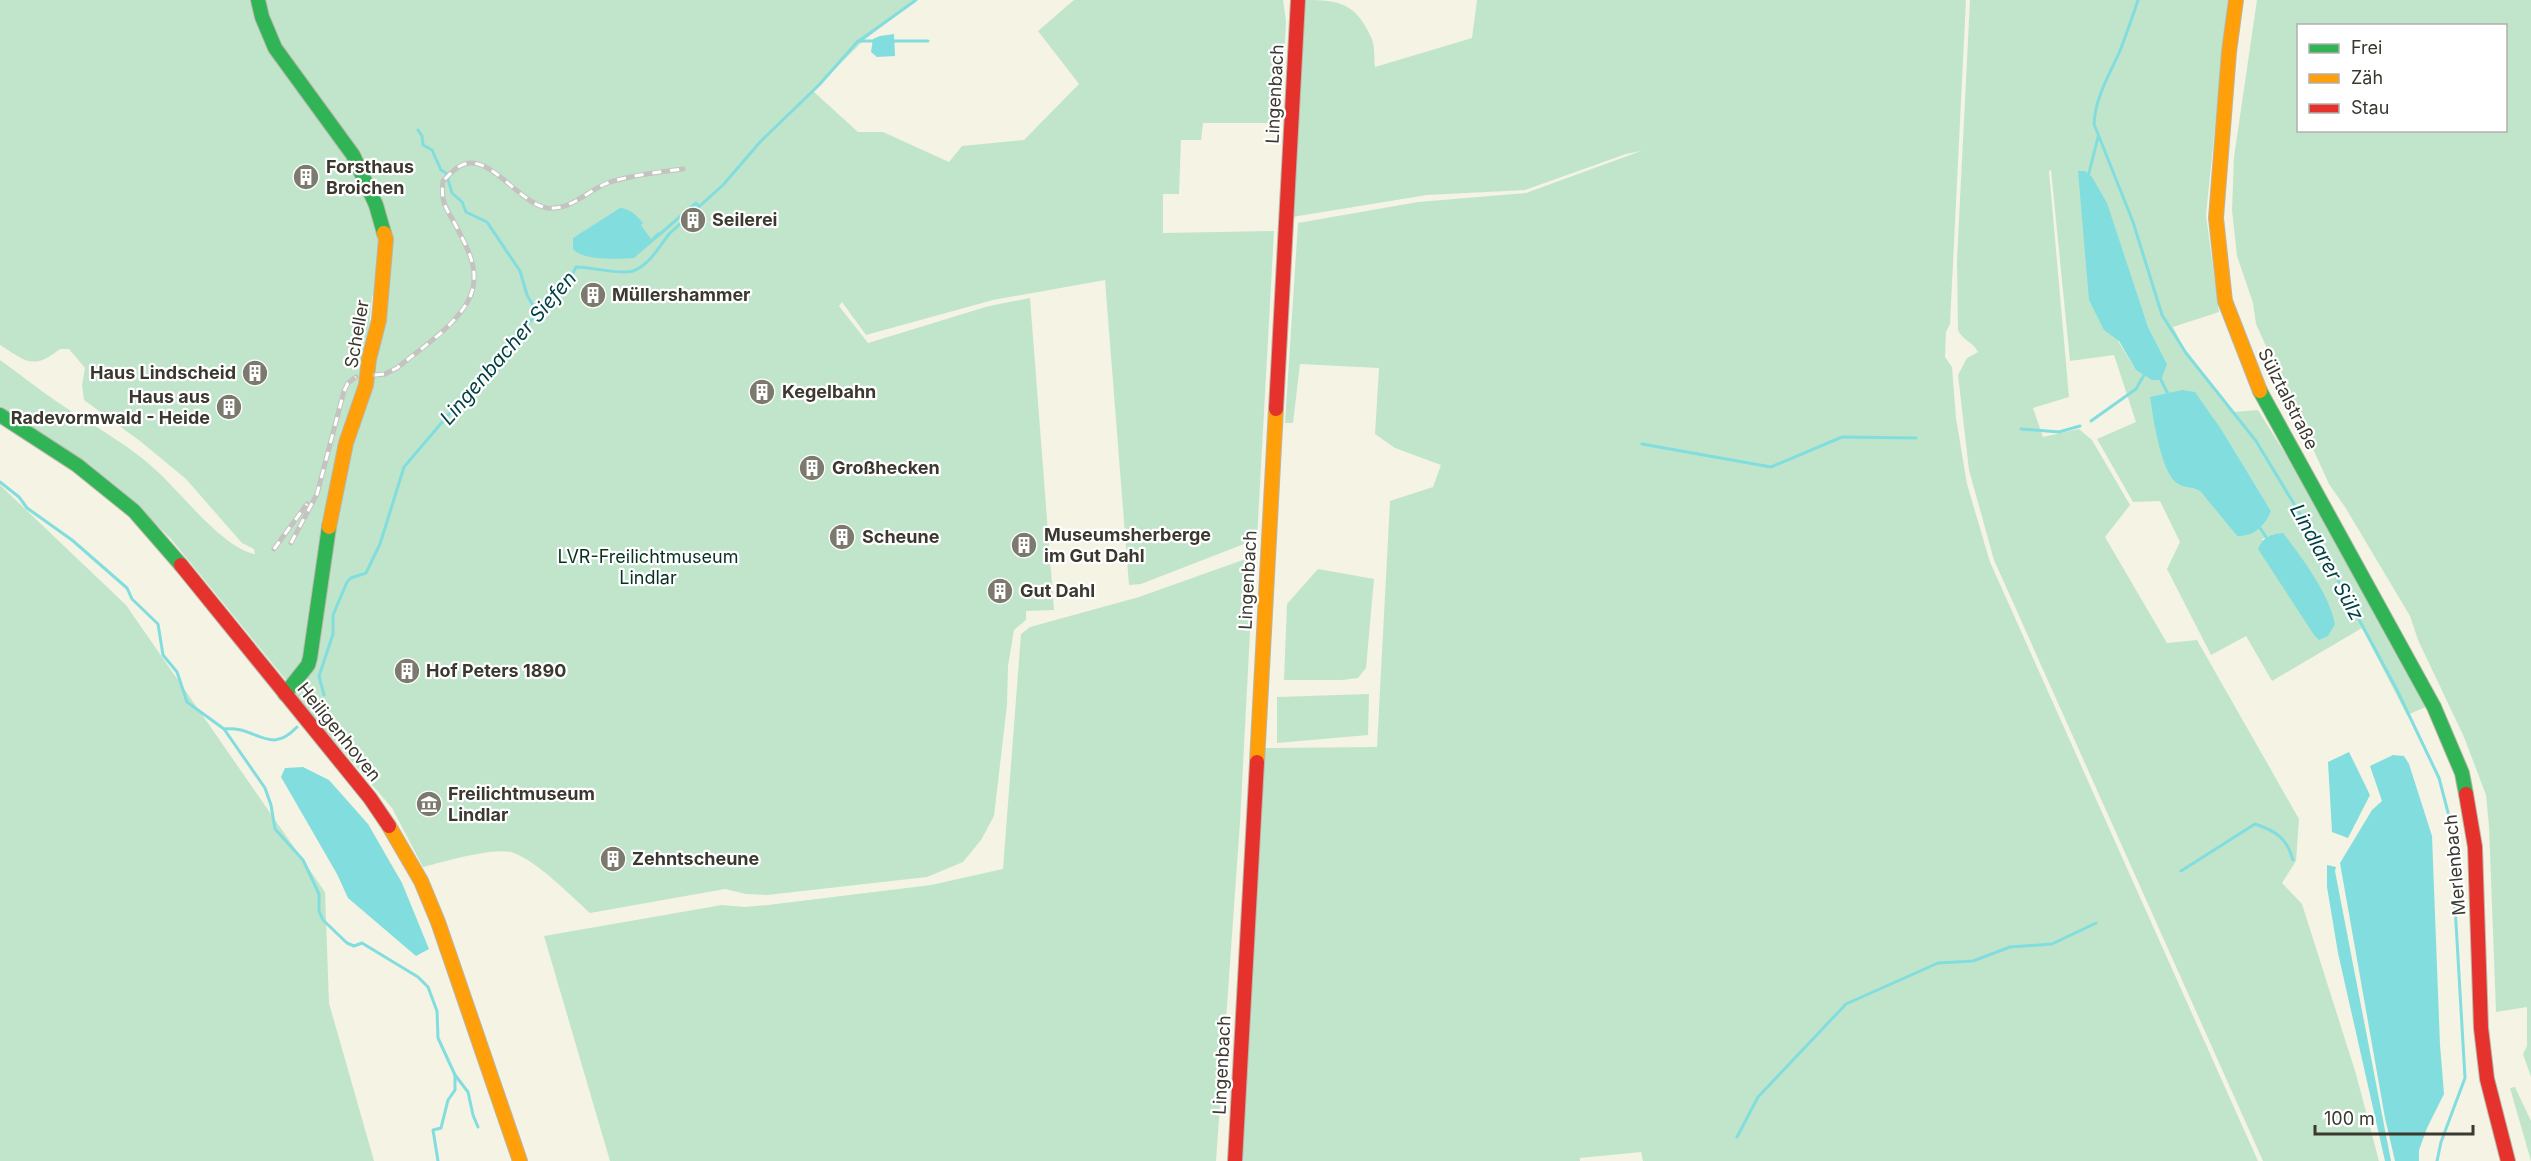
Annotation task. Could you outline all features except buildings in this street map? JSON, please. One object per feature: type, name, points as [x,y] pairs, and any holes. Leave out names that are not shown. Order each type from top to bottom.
[{"type":"main road","name":"Scheller","points":[[258,0],[262,17],[275,48],[353,155],[376,204],[386,239],[378,320],[366,385],[346,443],[339,473],[324,552],[310,658],[308,665],[285,694]]},
{"type":"main road","name":"Lingenbach","points":[[1235,1161],[1298,0]]},
{"type":"main road","name":"Sülztalstraße","points":[[2236,0],[2229,52],[2216,218],[2225,301],[2255,381],[2351,554]]},
{"type":"main road","name":"Heiligenhoven","points":[[0,415],[77,465],[134,511],[165,545],[370,798],[421,881],[438,922],[520,1161]]},
{"type":"main road","name":"Merlenbach","points":[[2351,554],[2434,707],[2462,773],[2475,847],[2481,1028],[2487,1079],[2508,1161]]},
{"type":"green space","points":[[0,0],[254,0],[349,155],[382,240],[381,275],[372,297],[366,363],[304,660],[295,673],[286,680],[171,539],[128,497],[0,407],[0,360],[56,401],[146,461],[217,532],[243,550],[255,554],[254,549],[242,543],[186,479],[140,441],[84,400],[82,385],[85,368],[69,349],[60,349],[43,360],[30,361],[0,345]]},
{"type":"green space","name":"LVR-Freilichtmuseum Lindlar","points":[[262,0],[916,0],[863,41],[813,91],[858,132],[883,132],[949,162],[962,146],[1024,140],[1079,84],[1038,31],[1074,0],[1283,0],[1286,21],[1281,123],[1203,123],[1201,140],[1181,140],[1179,194],[1163,194],[1163,233],[1274,231],[1257,539],[1141,584],[1129,585],[1105,280],[993,300],[866,335],[842,302],[839,306],[868,343],[989,306],[1030,298],[1054,610],[1026,611],[1026,620],[1014,630],[1008,666],[1007,705],[994,816],[981,840],[963,862],[927,877],[767,895],[746,894],[725,889],[590,913],[543,871],[514,853],[506,851],[483,853],[423,867],[392,808],[293,693],[324,597],[351,446],[389,276],[379,203],[284,54]]},
{"type":"green space","points":[[1304,0],[1337,3],[1353,11],[1360,18],[1372,39],[1375,67],[1472,38],[1477,0],[1966,0],[1950,324],[1946,332],[1945,357],[1952,367],[1956,418],[1967,484],[1990,562],[2258,1161],[1643,1161],[1641,1152],[1580,1158],[1580,1161],[1239,1161],[1261,748],[1377,747],[1390,501],[1433,487],[1441,465],[1395,448],[1375,434],[1379,368],[1300,364],[1293,423],[1285,423],[1298,223],[1418,202],[1526,193],[1641,151],[1626,154],[1525,190],[1427,195],[1292,217]]},
{"type":"green space","points":[[1970,0],[2228,0],[2206,215],[2219,312],[2173,327],[2186,352],[2234,412],[2258,410],[2348,555],[2428,706],[2407,715],[2362,628],[2272,681],[2246,636],[2211,655],[2167,569],[2180,542],[2160,501],[2133,502],[2097,439],[2136,422],[2114,355],[2070,361],[2051,170],[2049,171],[2069,397],[2033,408],[2043,437],[2079,429],[2092,440],[2130,505],[2105,537],[2167,643],[2197,640],[2299,819],[2296,861],[2282,883],[2302,904],[2356,1074],[2379,1161],[2263,1161],[1994,560],[1969,470],[1958,375],[1967,358],[1978,352],[1958,330],[1957,260]],"holes":[[[2128,270],[2148,327],[2167,364],[2136,370],[2118,341]],[[2150,397],[2223,432],[2271,511],[2258,530],[2249,535],[2237,536],[2200,491],[2178,484],[2167,468],[2156,431]],[[2274,534],[2314,635],[2262,539]]]},
{"type":"green space","points":[[2257,0],[2531,0],[2531,1077],[2523,1054],[2527,1046],[2527,1007],[2496,1012],[2486,795],[2464,737],[2418,640],[2410,616],[2329,484],[2256,324],[2253,303],[2237,256],[2232,210],[2234,157]]},
{"type":"green space","points":[[0,485],[126,605],[325,892],[329,1003],[374,1161],[0,1161]]},
{"type":"green space","points":[[1254,556],[1240,822],[1216,1161],[610,1161],[544,936],[722,905],[745,907],[768,905],[931,885],[1003,869],[1021,634],[1030,627],[1139,597]]},
{"type":"green space","points":[[1318,569],[1374,579],[1366,668],[1358,678],[1284,680],[1287,604]]},
{"type":"green space","points":[[1369,694],[1368,735],[1277,743],[1277,697]]},
{"type":"green space","points":[[2515,1087],[2531,1121],[2531,1161],[2510,1088]]},
{"type":"water","points":[[894,34],[895,56],[877,57],[871,52],[873,39]]},
{"type":"water","points":[[2078,171],[2085,171],[2092,177],[2107,203],[2148,327],[2167,364],[2161,380],[2152,380],[2136,370],[2119,341],[2104,330],[2089,300]]},
{"type":"water","points":[[620,208],[638,217],[651,239],[658,232],[661,235],[634,258],[610,259],[584,256],[573,249],[573,238]]},
{"type":"water","points":[[2182,390],[2195,392],[2223,432],[2271,511],[2262,526],[2249,535],[2237,536],[2200,491],[2178,484],[2167,469],[2162,457],[2150,397]]},
{"type":"water","points":[[2283,533],[2314,576],[2332,612],[2335,624],[2328,636],[2319,640],[2258,549],[2268,537]]},
{"type":"water","points":[[2349,752],[2370,795],[2348,838],[2332,832],[2328,762]]},
{"type":"water","points":[[2393,755],[2404,756],[2409,764],[2432,836],[2444,1094],[2427,1128],[2419,1150],[2419,1161],[2395,1161],[2385,1118],[2340,863],[2372,810],[2382,801],[2370,766]]},
{"type":"water","points":[[303,767],[329,780],[368,824],[402,883],[429,949],[416,956],[348,898],[337,874],[281,777],[285,768]]},
{"type":"water","points":[[2327,865],[2336,867],[2391,1161],[2385,1161],[2338,953],[2327,887]]},
{"type":"waterway","name":"Lingenbacher Siefen","points":[[859,41],[916,0]]},
{"type":"waterway","name":"Lindlarer Sülz","points":[[2138,0],[2122,47],[2099,97],[2094,124],[2133,222],[2162,315],[2186,353],[2256,441],[2320,547],[2397,690],[2439,778],[2450,820],[2465,1078],[2441,1142],[2437,1161]]},
{"type":"waterway","name":"Lingenbacher Siefen","points":[[324,695],[319,676],[333,634],[333,615],[347,582],[351,578],[366,573],[380,544],[404,467],[489,367],[572,275],[576,267],[627,272],[645,264],[670,233],[723,185],[761,141],[819,85],[858,41],[875,41]]},
{"type":"waterway","name":"Lingenbacher Siefen","points":[[893,41],[928,41]]},
{"type":"waterway","points":[[418,130],[422,136],[423,145],[432,150],[441,170],[446,173],[452,193],[462,202],[466,212],[487,222],[520,271],[527,295],[538,314]]},
{"type":"waterway","points":[[2088,177],[2098,137]]},
{"type":"waterway","points":[[660,234],[696,203],[699,206]]},
{"type":"waterway","points":[[2091,421],[2136,389],[2144,375]]},
{"type":"waterway","points":[[2160,378],[2169,396]]},
{"type":"waterway","points":[[2021,429],[2059,432],[2080,426]]},
{"type":"waterway","points":[[1642,444],[1771,467],[1842,437],[1916,438]]},
{"type":"waterway","points":[[0,482],[19,497],[27,508],[72,540],[127,588],[132,599],[158,624],[163,655],[177,672],[187,702],[224,729],[265,788],[271,805],[275,829],[303,860],[319,894],[319,911],[323,920],[347,943],[354,946],[362,943],[418,977],[428,987],[437,1011],[438,1038],[455,1075],[455,1090],[448,1100],[441,1128],[433,1130],[438,1161]]},
{"type":"waterway","points":[[2258,525],[2268,540]]},
{"type":"waterway","name":"Lingenbacher Siefen","points":[[314,714],[321,703]]},
{"type":"waterway","name":"Lingenbacher Siefen","points":[[224,729],[245,731],[270,740],[287,736],[297,727]]},
{"type":"waterway","points":[[2181,871],[2255,824],[2280,836],[2291,852],[2293,860]]},
{"type":"waterway","points":[[1737,1137],[1758,1097],[1846,1004],[1938,963],[1973,961],[2010,947],[2052,944],[2096,923]]},
{"type":"waterway","points":[[455,1075],[468,1092],[478,1127]]},
{"type":"railway","points":[[375,375],[385,374],[397,368],[445,330],[465,306],[471,293],[474,280],[472,261],[446,208],[442,190],[443,181],[457,168],[471,163],[481,165],[525,197],[547,208],[572,203],[610,182],[683,169]]},
{"type":"railway","points":[[291,543],[317,494],[344,391],[348,383],[356,377]]},
{"type":"railway","points":[[274,549],[307,504]]},
{"type":"traffic: fast","points":[[258,0],[262,17],[275,48],[353,155],[376,205],[384,233]]},
{"type":"traffic: fast","points":[[2260,391],[2434,707],[2462,773],[2466,794]]},
{"type":"traffic: fast","points":[[0,415],[77,465],[134,511],[181,565]]},
{"type":"traffic: fast","points":[[285,694],[308,665],[310,658],[329,527]]},
{"type":"traffic: slow","points":[[2236,0],[2229,52],[2216,218],[2225,301],[2260,391]]},
{"type":"traffic: slow","points":[[329,527],[346,443],[366,385],[369,359],[379,320],[386,239],[384,233]]},
{"type":"traffic: slow","points":[[1257,762],[1276,409]]},
{"type":"traffic: slow","points":[[389,826],[421,881],[438,922],[520,1161]]},
{"type":"traffic: jam","points":[[1276,409],[1298,0]]},
{"type":"traffic: jam","points":[[181,565],[370,798],[389,826]]},
{"type":"traffic: jam","points":[[1235,1161],[1257,762]]},
{"type":"traffic: jam","points":[[2466,794],[2475,847],[2481,1028],[2487,1079],[2508,1161]]},
{"type":"place","name":"Forsthaus Broichen","points":[[306,177]]},
{"type":"place","name":"Seilerei","points":[[693,220]]},
{"type":"place","name":"Müllershammer","points":[[593,295]]},
{"type":"place","name":"Haus Lindscheid","points":[[255,373]]},
{"type":"place","name":"Kegelbahn","points":[[762,392]]},
{"type":"place","name":"Haus aus Radevormwald - Heide","points":[[229,407]]},
{"type":"place","name":"Großhecken","points":[[812,468]]},
{"type":"place","name":"Scheune","points":[[842,537]]},
{"type":"place","name":"Museumsherberge im Gut Dahl","points":[[1024,545]]},
{"type":"place","name":"Gut Dahl","points":[[1000,591]]},
{"type":"place","name":"Hof Peters 1890","points":[[407,671]]},
{"type":"place","name":"Freilichtmuseum Lindlar","points":[[429,804]]},
{"type":"place","name":"Zehntscheune","points":[[613,859]]}]
